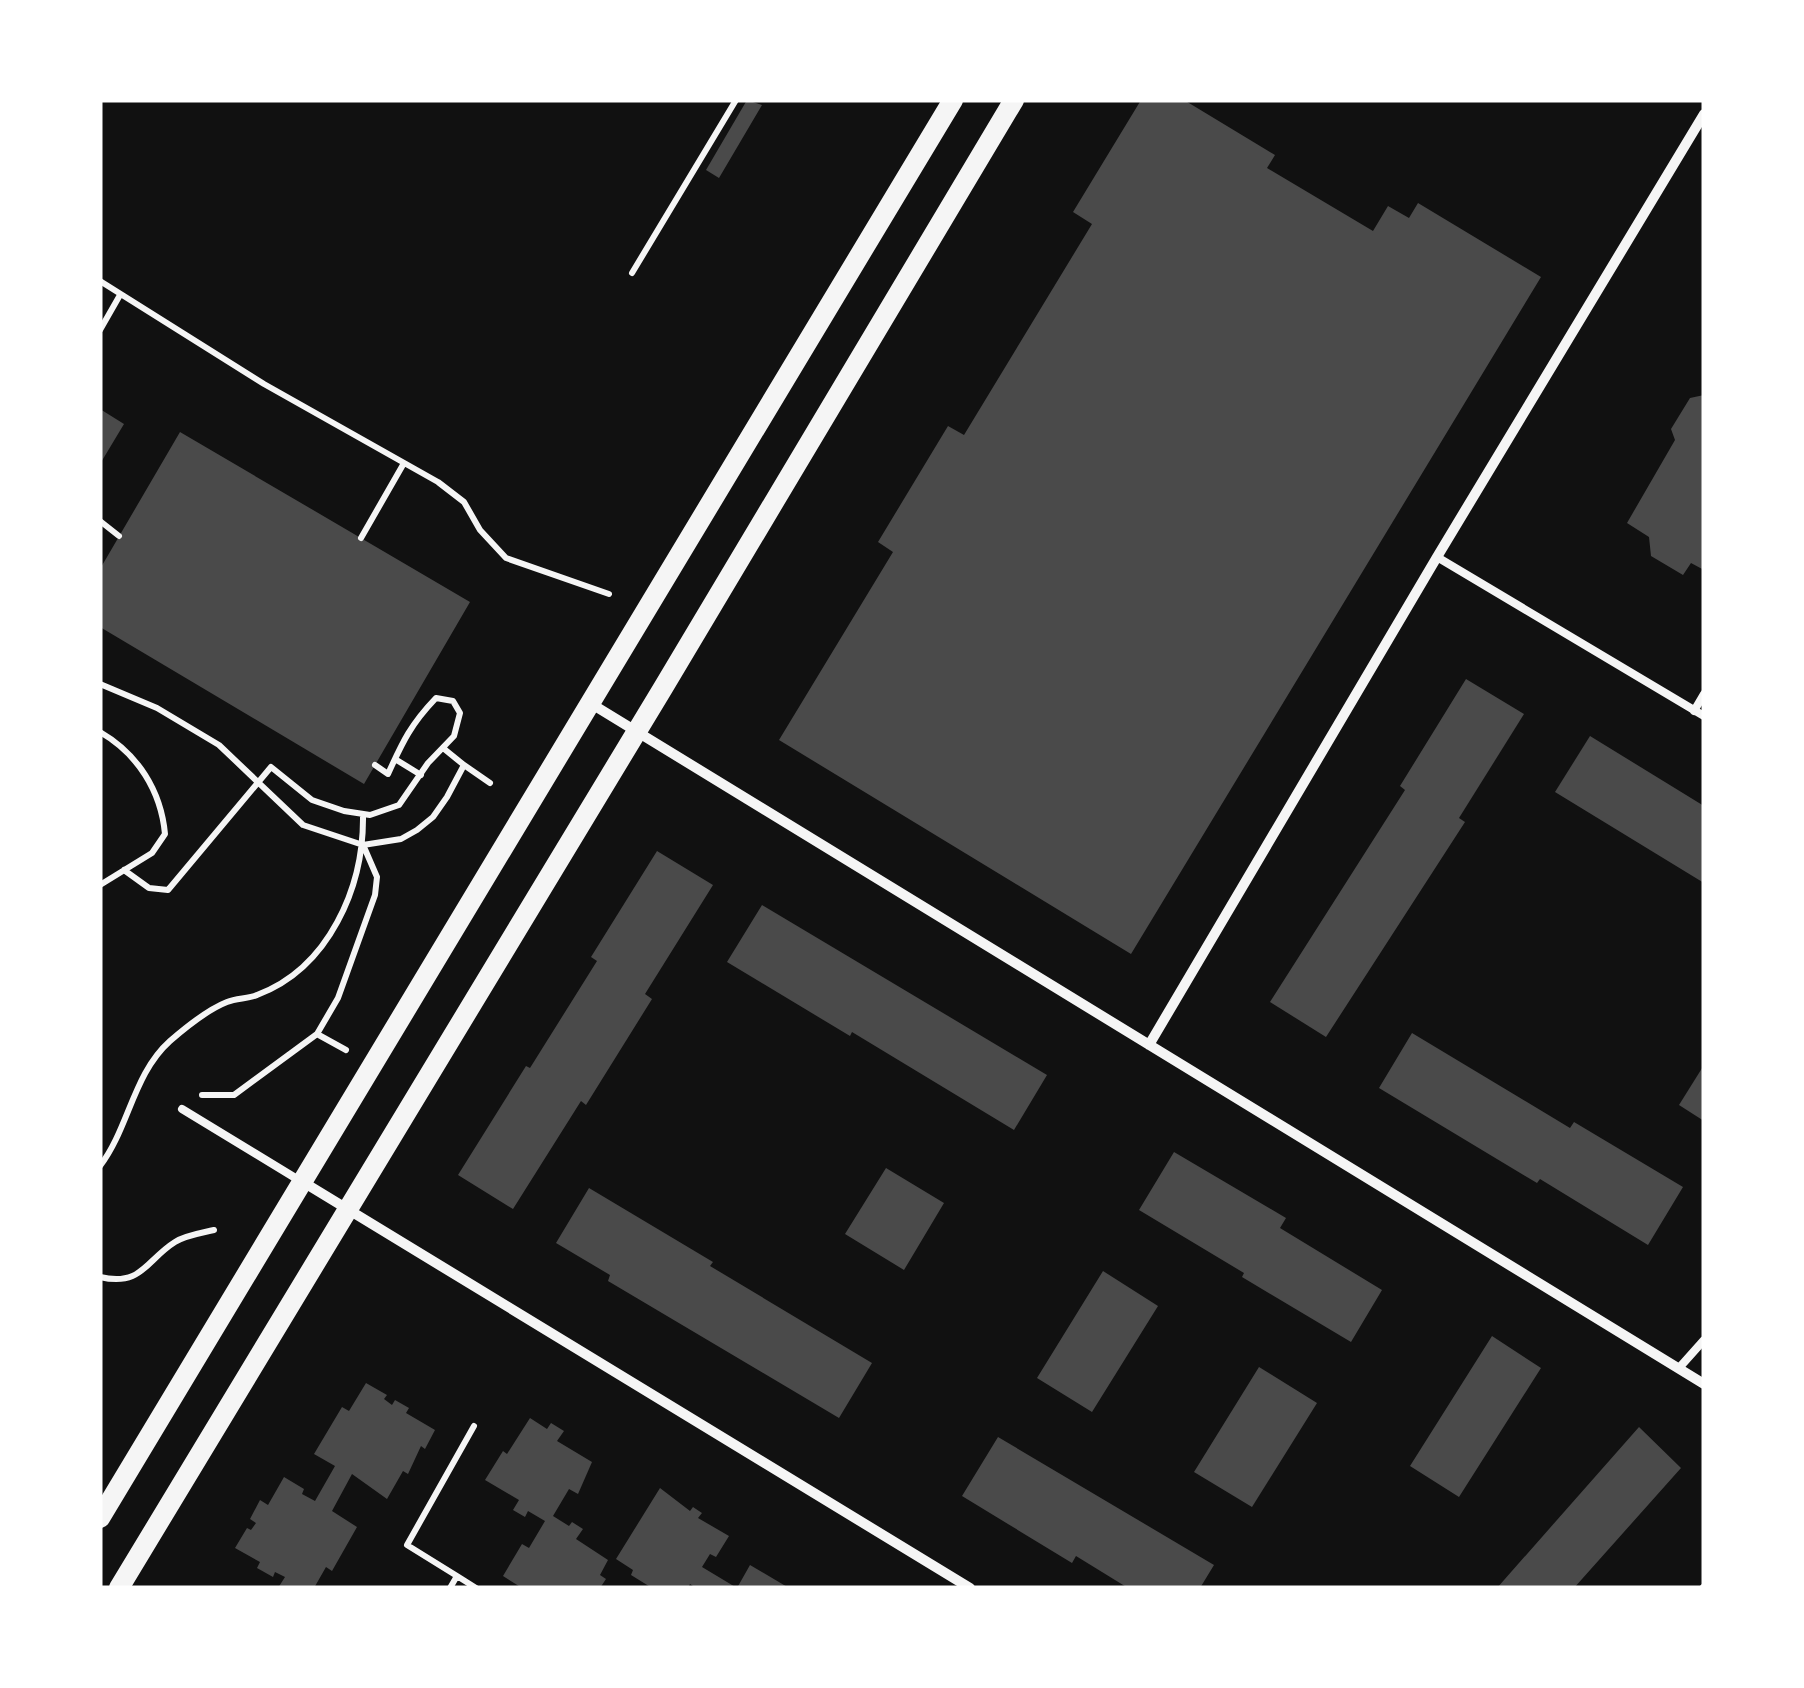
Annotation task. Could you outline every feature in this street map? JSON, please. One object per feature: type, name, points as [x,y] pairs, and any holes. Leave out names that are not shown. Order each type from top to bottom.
[{"type":"main road","points":[[100,1518],[953,100]]},
{"type":"main road","points":[[119,1588],[1014,100]]},
{"type":"street","points":[[1149,1045],[1704,114]]},
{"type":"street","points":[[590,703],[1704,1384]]},
{"type":"street","points":[[302,1182],[350,1208],[950,1583],[970,1588]]},
{"type":"lane","points":[[1437,557],[1704,716]]},
{"type":"lane","points":[[1694,710],[1704,694]]},
{"type":"lane","points":[[182,1109],[302,1182]]},
{"type":"lane","points":[[1678,1368],[1704,1340]]},
{"type":"path","points":[[632,273],[736,100]]},
{"type":"path","points":[[100,281],[264,384],[438,482],[464,502],[480,530],[506,558],[609,594]]},
{"type":"path","points":[[100,330],[120,296]]},
{"type":"path","points":[[360,538],[404,464]]},
{"type":"path","points":[[100,522],[118,536]]},
{"type":"path","points":[[100,684],[157,708],[219,745],[303,825],[363,846],[401,839],[433,817],[464,765]]},
{"type":"path","points":[[124,870],[149,888],[168,890],[271,767],[312,800],[363,815],[399,805],[454,736],[460,714],[453,701],[436,698],[401,740],[388,774],[375,765]]},
{"type":"path","points":[[100,732],[144,772],[162,809],[165,834],[152,853],[100,885]]},
{"type":"path","points":[[443,748],[490,783]]},
{"type":"path","points":[[394,760],[421,775]]},
{"type":"path","points":[[100,1166],[115,1147],[130,1102],[170,1041],[226,1002],[257,996],[293,974],[321,944],[344,912],[363,846],[363,815]]},
{"type":"path","points":[[194,1090],[205,1096],[234,1095],[316,1034],[338,998],[375,895],[377,877],[363,846]]},
{"type":"path","points":[[316,1034],[346,1050]]},
{"type":"path","points":[[100,1277],[117,1281],[140,1274],[177,1240],[214,1230]]},
{"type":"path","points":[[474,1426],[407,1545],[476,1588]]},
{"type":"path","points":[[450,1588],[457,1576]]},
{"type":"building","points":[[747,100],[762,105],[719,178],[706,170]]},
{"type":"building","points":[[1141,100],[1184,100],[1275,155],[1267,168],[1373,231],[1388,206],[1409,218],[1418,203],[1541,277],[1131,954],[779,740],[893,552],[878,542],[948,426],[964,435],[1092,224],[1073,212]]},
{"type":"building","points":[[1704,395],[1704,570],[1691,563],[1683,575],[1651,556],[1649,537],[1627,523],[1675,440],[1671,429],[1690,398]]},
{"type":"building","points":[[100,409],[124,424],[100,464]]},
{"type":"building","points":[[180,432],[470,602],[364,784],[100,627],[100,569]]},
{"type":"building","points":[[1466,679],[1524,714],[1459,818],[1465,822],[1326,1037],[1270,1002],[1405,790],[1400,786]]},
{"type":"building","points":[[1590,736],[1704,806],[1704,883],[1555,792]]},
{"type":"building","points":[[657,851],[713,885],[645,994],[652,999],[586,1105],[581,1101],[513,1209],[458,1175],[597,961],[591,957]]},
{"type":"building","points":[[762,905],[1047,1075],[1014,1130],[727,962]]},
{"type":"building","points":[[1412,1033],[1570,1128],[1574,1122],[1683,1187],[1648,1245],[1379,1088]]},
{"type":"building","points":[[1704,1065],[1704,1121],[1679,1105]]},
{"type":"building","points":[[1174,1152],[1286,1218],[1280,1228],[1382,1290],[1351,1342],[1139,1210]]},
{"type":"building","points":[[886,1168],[944,1203],[904,1270],[845,1234]]},
{"type":"building","points":[[589,1188],[872,1363],[839,1418],[608,1281],[610,1275],[556,1243]]},
{"type":"building","points":[[1103,1271],[1158,1306],[1092,1412],[1037,1378]]},
{"type":"building","points":[[1492,1336],[1541,1368],[1459,1497],[1410,1466]]},
{"type":"building","points":[[1259,1367],[1317,1403],[1252,1507],[1194,1472]]},
{"type":"building","points":[[366,1383],[387,1395],[384,1399],[392,1405],[395,1400],[409,1408],[406,1413],[435,1430],[387,1499],[352,1474],[332,1511],[357,1527],[332,1571],[326,1567],[314,1588],[278,1588],[285,1577],[275,1572],[273,1577],[257,1568],[260,1562],[235,1548],[247,1528],[251,1530],[256,1523],[250,1519],[260,1500],[268,1505],[284,1477],[315,1501],[335,1466],[314,1454],[342,1407],[349,1411]]},
{"type":"building","points":[[530,1418],[547,1429],[551,1423],[564,1431],[557,1441],[592,1462],[578,1494],[569,1489],[553,1516],[583,1529],[576,1539],[608,1560],[600,1575],[606,1579],[600,1588],[522,1588],[503,1576],[522,1544],[529,1548],[545,1521],[528,1511],[525,1517],[513,1510],[519,1500],[485,1480]]},
{"type":"building","points":[[1639,1427],[1681,1468],[1574,1588],[1497,1588]]},
{"type":"building","points":[[998,1437],[1214,1565],[1200,1588],[1128,1588],[1076,1556],[1072,1563],[962,1496]]},
{"type":"building","points":[[660,1488],[690,1511],[693,1507],[702,1513],[698,1518],[729,1536],[716,1557],[710,1554],[702,1567],[737,1588],[696,1588],[690,1584],[688,1588],[652,1588],[631,1575],[633,1570],[616,1559]]},
{"type":"building","points":[[750,1565],[789,1588],[737,1588]]}]
